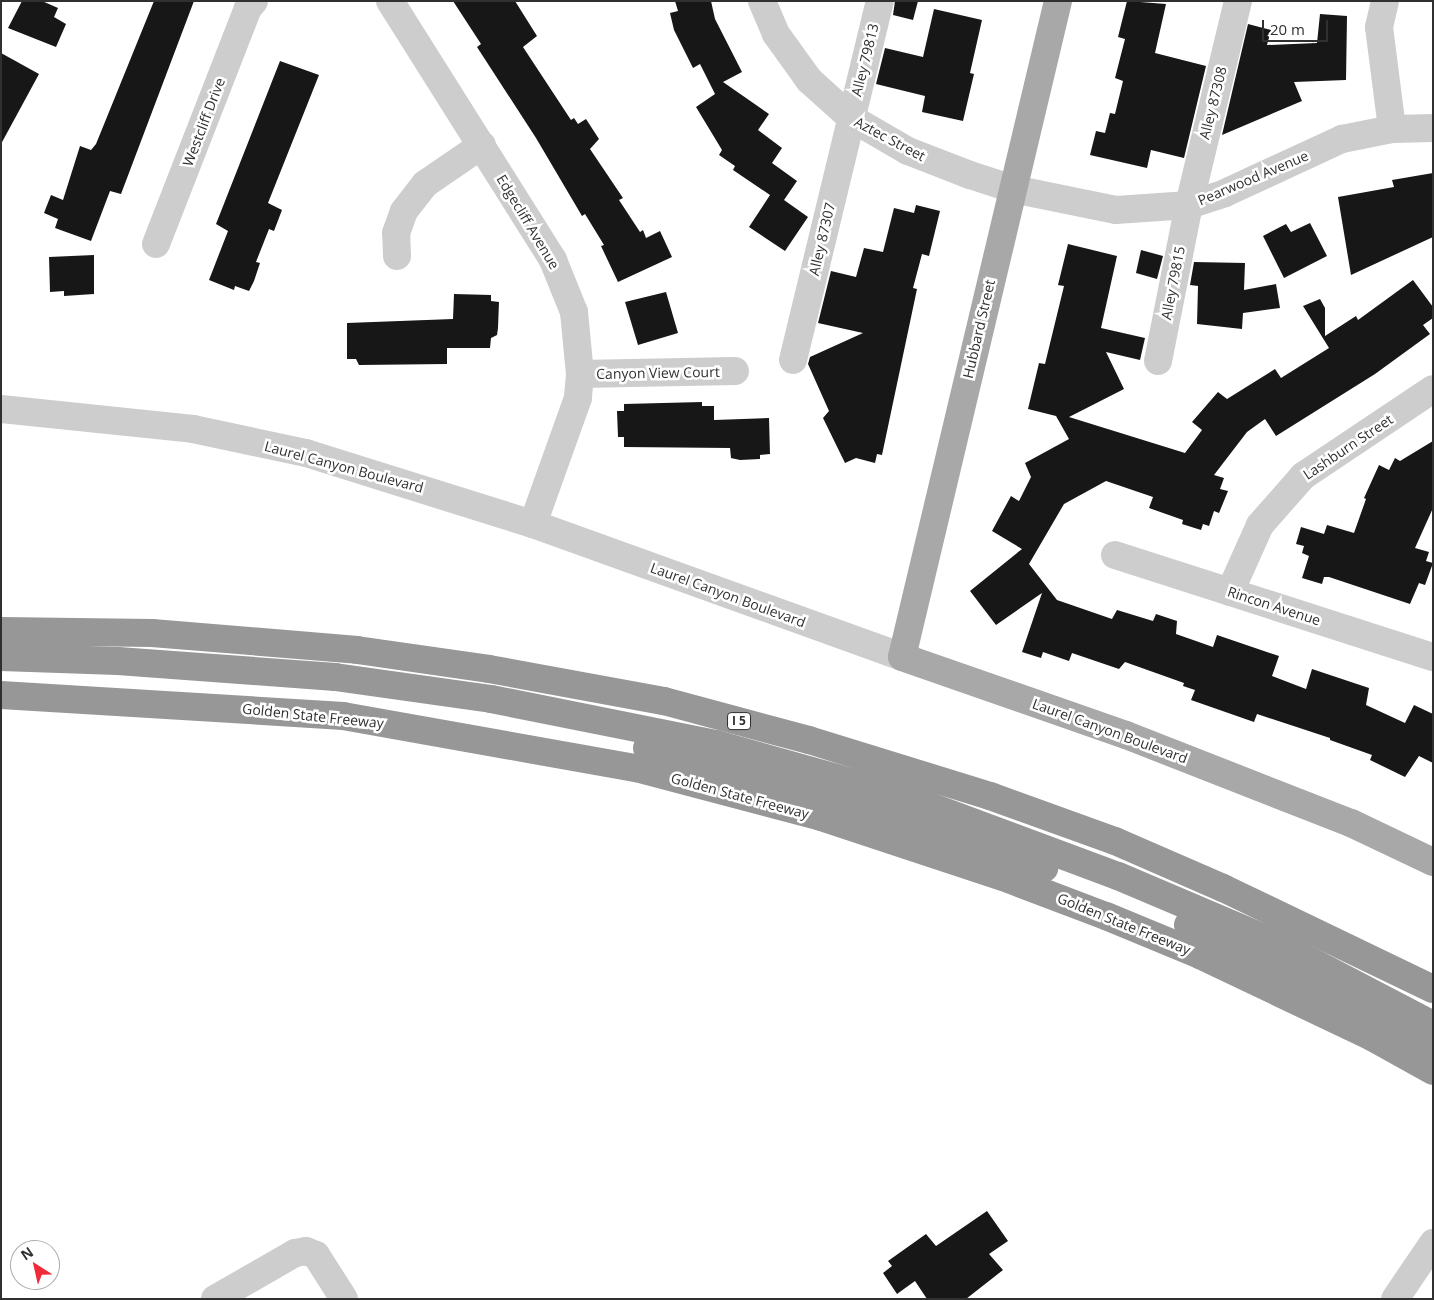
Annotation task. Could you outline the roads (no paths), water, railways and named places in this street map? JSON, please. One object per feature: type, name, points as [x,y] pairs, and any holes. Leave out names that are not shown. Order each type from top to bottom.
[{"type":"highway","name":"I 5","points":[[1,631],[152,634],[357,650],[489,668],[664,701],[828,746],[990,796],[1115,841],[1223,888],[1433,989]]},
{"type":"highway","points":[[1,657],[118,661],[335,677],[500,701],[716,744],[908,798],[1118,876],[1276,943],[1433,1024]]},
{"type":"highway","points":[[47,696],[79,675],[305,691],[515,721],[625,742],[863,805],[1079,881],[1182,922],[1312,983],[1433,1049]]},
{"type":"highway","name":"Golden State Freeway","points":[[1,695],[47,696],[352,718],[636,768],[821,817],[1011,880],[1148,934],[1372,1037],[1433,1071]]},
{"type":"main road","name":"Hubbard Street","points":[[902,657],[1058,1]]},
{"type":"main road","name":"Laurel Canyon Boulevard","points":[[902,657],[1126,735],[1351,823],[1433,862]]},
{"type":"street","name":"Westcliff Drive","points":[[156,244],[248,8],[254,1]]},
{"type":"street","name":"Edgecliff Avenue","points":[[390,1],[553,260],[574,312],[580,374],[578,398],[534,524]]},
{"type":"street","name":"Aztec Street","points":[[762,1],[776,34],[809,80],[851,118],[908,151],[1013,189]]},
{"type":"street","name":"Alley 79813","points":[[851,118],[880,1]]},
{"type":"street","name":"Alley 87308","points":[[1189,205],[1238,1]]},
{"type":"street","points":[[1385,1],[1379,27],[1392,129]]},
{"type":"street","name":"Alley 87307","points":[[793,360],[851,118]]},
{"type":"street","name":"Pearwood Avenue","points":[[1013,189],[1116,210],[1189,205],[1225,193],[1342,139],[1392,129],[1433,128]]},
{"type":"street","points":[[396,256],[396,234],[404,211],[425,184],[482,145]]},
{"type":"street","name":"Alley 79815","points":[[1158,360],[1189,205]]},
{"type":"street","name":"Canyon View Court","points":[[580,374],[735,371]]},
{"type":"street","name":"Lashburn Street","points":[[1230,592],[1260,525],[1303,476],[1433,389]]},
{"type":"street","name":"Laurel Canyon Boulevard","points":[[1,409],[193,429],[306,453],[534,524],[902,657]]},
{"type":"street","name":"Rincon Avenue","points":[[1115,555],[1433,657]]},
{"type":"street","points":[[1395,1299],[1433,1243]]},
{"type":"street","points":[[215,1299],[295,1253],[306,1251],[316,1255],[344,1299]]}]
